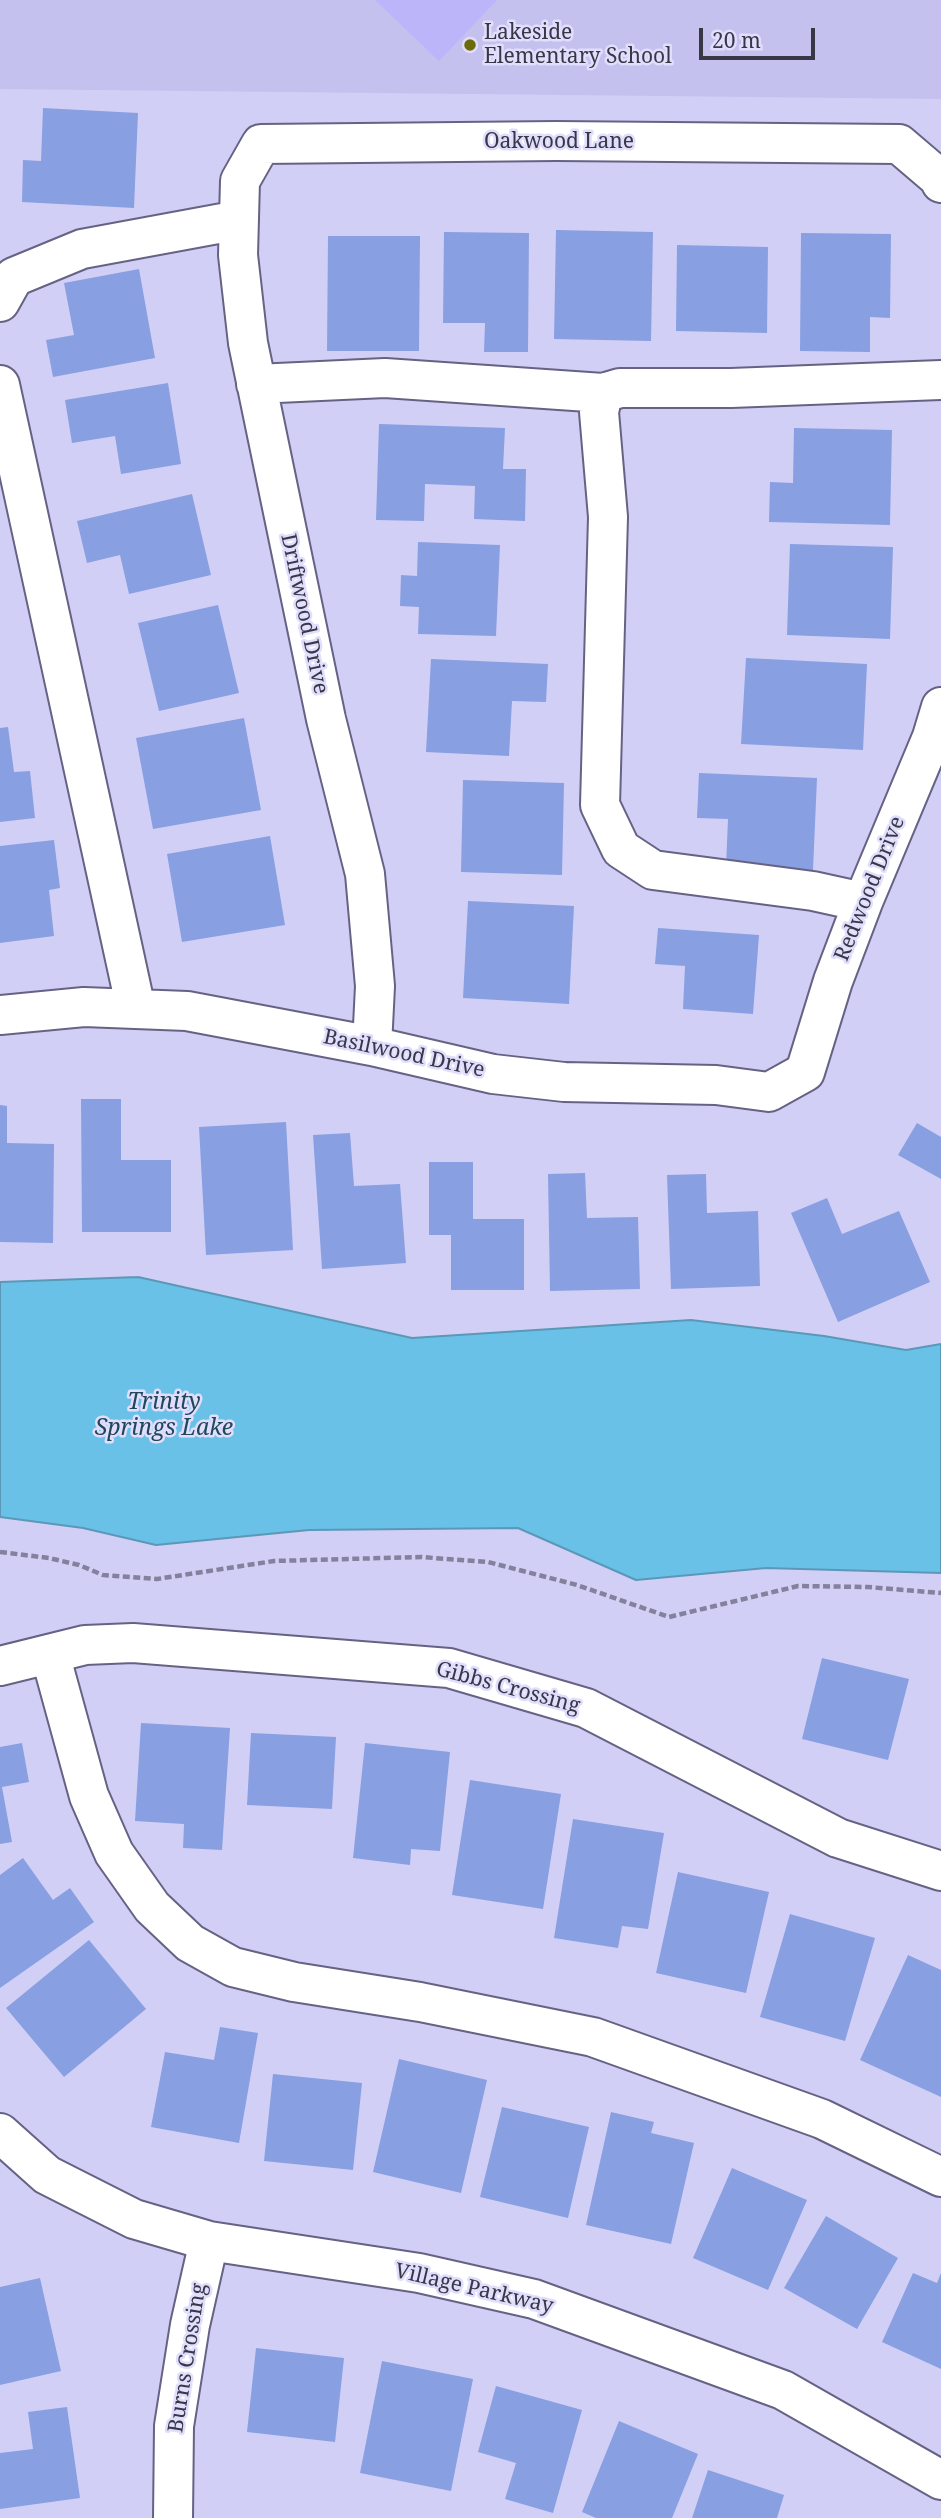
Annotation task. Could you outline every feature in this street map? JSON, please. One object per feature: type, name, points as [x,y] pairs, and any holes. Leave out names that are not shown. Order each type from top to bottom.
[{"type":"street","name":"Oakwood Lane","points":[[240,181],[261,144],[556,141],[899,144],[940,179],[941,183]]},
{"type":"street","name":"Driftwood Drive","points":[[240,181],[238,255],[248,343],[326,719],[365,874],[374,986],[372,1046]]},
{"type":"street","points":[[0,302],[13,277],[82,249],[239,220]]},
{"type":"street","points":[[256,384],[385,378],[603,393],[620,388],[731,388],[941,380]]},
{"type":"street","points":[[0,385],[136,1009]]},
{"type":"street","points":[[603,393],[599,412],[608,517],[600,805],[621,849],[653,870],[813,891],[863,902]]},
{"type":"street","name":"Redwood Drive","points":[[806,1072],[833,981],[863,902],[918,773],[941,707]]},
{"type":"street","name":"Basilwood Drive","points":[[0,1015],[84,1007],[187,1011],[372,1046],[493,1074],[564,1082],[716,1085],[769,1092],[806,1072]]},
{"type":"street","name":"Gibbs Crossing","points":[[0,1666],[85,1646],[133,1643],[449,1668],[586,1708],[838,1838],[941,1871]]},
{"type":"street","points":[[50,1654],[89,1796],[114,1853],[152,1907],[190,1943],[233,1967],[294,1982],[420,2002],[593,2037],[822,2119],[941,2177]]},
{"type":"street","name":"Village Parkway","points":[[0,2133],[47,2175],[134,2219],[209,2241],[419,2273],[534,2299],[783,2390],[941,2480]]},
{"type":"street","name":"Burns Crossing","points":[[173,2518],[174,2426],[190,2325],[209,2241]]},
{"type":"path","points":[[0,1552],[49,1558],[79,1565],[103,1576],[157,1579],[274,1561],[421,1557],[488,1562],[576,1585],[669,1617],[798,1586],[869,1587],[941,1593]]},
{"type":"shaded area","name":"Lakeside Elementary School","points":[[0,0],[941,0],[941,99],[0,89]]},
{"type":"shaded area","points":[[375,0],[497,0],[439,61]]},
{"type":"water","name":"Trinity Springs Lake","points":[[138,1277],[412,1338],[691,1320],[824,1336],[906,1350],[941,1344],[941,1573],[766,1568],[636,1580],[518,1528],[309,1530],[156,1545],[83,1528],[0,1517],[0,1282]]},
{"type":"building","points":[[43,108],[138,113],[134,208],[22,202],[23,160],[41,161]]},
{"type":"building","points":[[556,230],[653,232],[651,341],[554,339]]},
{"type":"building","points":[[444,232],[529,233],[528,352],[484,352],[485,323],[443,323]]},
{"type":"building","points":[[801,233],[891,234],[890,318],[870,317],[870,352],[800,351]]},
{"type":"building","points":[[328,236],[420,236],[419,351],[327,351]]},
{"type":"building","points":[[677,245],[768,247],[767,333],[676,331]]},
{"type":"building","points":[[139,269],[155,358],[53,377],[46,340],[74,335],[64,283]]},
{"type":"building","points":[[168,383],[181,464],[121,474],[115,436],[72,443],[65,400]]},
{"type":"building","points":[[379,424],[505,428],[503,469],[526,469],[525,521],[474,519],[475,486],[425,484],[424,521],[376,520]]},
{"type":"building","points":[[794,428],[892,430],[890,525],[769,522],[770,482],[793,483]]},
{"type":"building","points":[[192,494],[211,575],[129,594],[120,555],[87,563],[77,521]]},
{"type":"building","points":[[418,542],[500,545],[496,636],[418,634],[419,607],[400,606],[401,575],[417,576]]},
{"type":"building","points":[[790,544],[893,547],[890,639],[787,635]]},
{"type":"building","points":[[218,605],[239,693],[159,711],[138,623]]},
{"type":"building","points":[[746,658],[867,664],[863,750],[741,744]]},
{"type":"building","points":[[431,659],[548,664],[546,702],[512,701],[509,756],[426,752]]},
{"type":"building","points":[[244,718],[261,810],[153,829],[136,738]]},
{"type":"building","points":[[8,727],[14,772],[30,771],[35,818],[0,822],[0,728]]},
{"type":"building","points":[[699,773],[817,778],[813,870],[726,867],[728,819],[697,818]]},
{"type":"building","points":[[463,780],[564,783],[562,875],[461,872]]},
{"type":"building","points":[[270,836],[285,925],[182,942],[167,854]]},
{"type":"building","points":[[54,840],[60,888],[49,890],[54,936],[0,943],[0,846]]},
{"type":"building","points":[[468,901],[574,906],[569,1004],[463,998]]},
{"type":"building","points":[[658,928],[759,935],[753,1014],[683,1009],[685,966],[655,964]]},
{"type":"building","points":[[81,1099],[121,1099],[121,1160],[171,1160],[171,1232],[82,1232]]},
{"type":"building","points":[[0,1105],[7,1106],[7,1143],[54,1144],[53,1243],[0,1242]]},
{"type":"building","points":[[286,1122],[293,1250],[206,1255],[199,1127]]},
{"type":"building","points":[[917,1123],[941,1137],[941,1179],[898,1155]]},
{"type":"building","points":[[350,1133],[354,1186],[400,1184],[406,1263],[322,1269],[313,1135]]},
{"type":"building","points":[[429,1162],[473,1162],[473,1219],[524,1219],[524,1290],[451,1290],[451,1235],[429,1235]]},
{"type":"building","points":[[585,1173],[587,1218],[638,1217],[640,1289],[550,1291],[548,1174]]},
{"type":"building","points":[[706,1174],[707,1213],[758,1211],[760,1286],[671,1289],[667,1175]]},
{"type":"building","points":[[827,1198],[842,1234],[899,1211],[930,1282],[838,1322],[791,1213]]},
{"type":"building","points":[[822,1658],[909,1679],[888,1760],[802,1739]]},
{"type":"building","points":[[141,1723],[230,1728],[222,1850],[183,1848],[184,1824],[135,1821]]},
{"type":"building","points":[[251,1733],[336,1737],[332,1809],[247,1805]]},
{"type":"building","points":[[22,1743],[29,1782],[2,1787],[12,1842],[0,1844],[0,1747]]},
{"type":"building","points":[[365,1743],[450,1752],[440,1851],[411,1849],[410,1865],[353,1858]]},
{"type":"building","points":[[470,1780],[561,1794],[543,1909],[452,1895]]},
{"type":"building","points":[[573,1819],[664,1833],[648,1929],[622,1926],[618,1948],[554,1938]]},
{"type":"building","points":[[23,1858],[53,1900],[70,1888],[94,1922],[0,1988],[0,1875]]},
{"type":"building","points":[[678,1872],[769,1892],[746,1993],[656,1973]]},
{"type":"building","points":[[790,1914],[875,1938],[845,2041],[760,2017]]},
{"type":"building","points":[[89,1940],[146,2009],[64,2077],[6,2008]]},
{"type":"building","points":[[908,1955],[941,1970],[941,2097],[860,2060]]},
{"type":"building","points":[[220,2027],[258,2033],[239,2143],[151,2127],[165,2052],[214,2060]]},
{"type":"building","points":[[399,2059],[487,2080],[461,2193],[373,2172]]},
{"type":"building","points":[[273,2074],[362,2083],[353,2170],[264,2161]]},
{"type":"building","points":[[502,2107],[589,2127],[568,2218],[480,2197]]},
{"type":"building","points":[[611,2112],[654,2122],[651,2133],[694,2143],[671,2244],[586,2225]]},
{"type":"building","points":[[732,2168],[807,2200],[768,2290],[693,2258]]},
{"type":"building","points":[[826,2216],[898,2258],[857,2329],[784,2288]]},
{"type":"building","points":[[913,2273],[937,2283],[941,2273],[941,2369],[882,2342]]},
{"type":"building","points":[[40,2278],[61,2371],[0,2385],[0,2287]]},
{"type":"building","points":[[256,2348],[344,2358],[335,2442],[247,2432]]},
{"type":"building","points":[[382,2361],[473,2379],[451,2491],[360,2473]]},
{"type":"building","points":[[496,2386],[582,2410],[553,2513],[505,2499],[516,2463],[478,2452]]},
{"type":"building","points":[[67,2407],[80,2498],[0,2509],[0,2453],[33,2449],[28,2412]]},
{"type":"building","points":[[619,2421],[698,2454],[672,2518],[596,2518],[582,2512]]},
{"type":"building","points":[[708,2470],[784,2495],[777,2518],[692,2518]]},
{"type":"place","name":"Lakeside Elementary School","points":[[470,45]]}]
